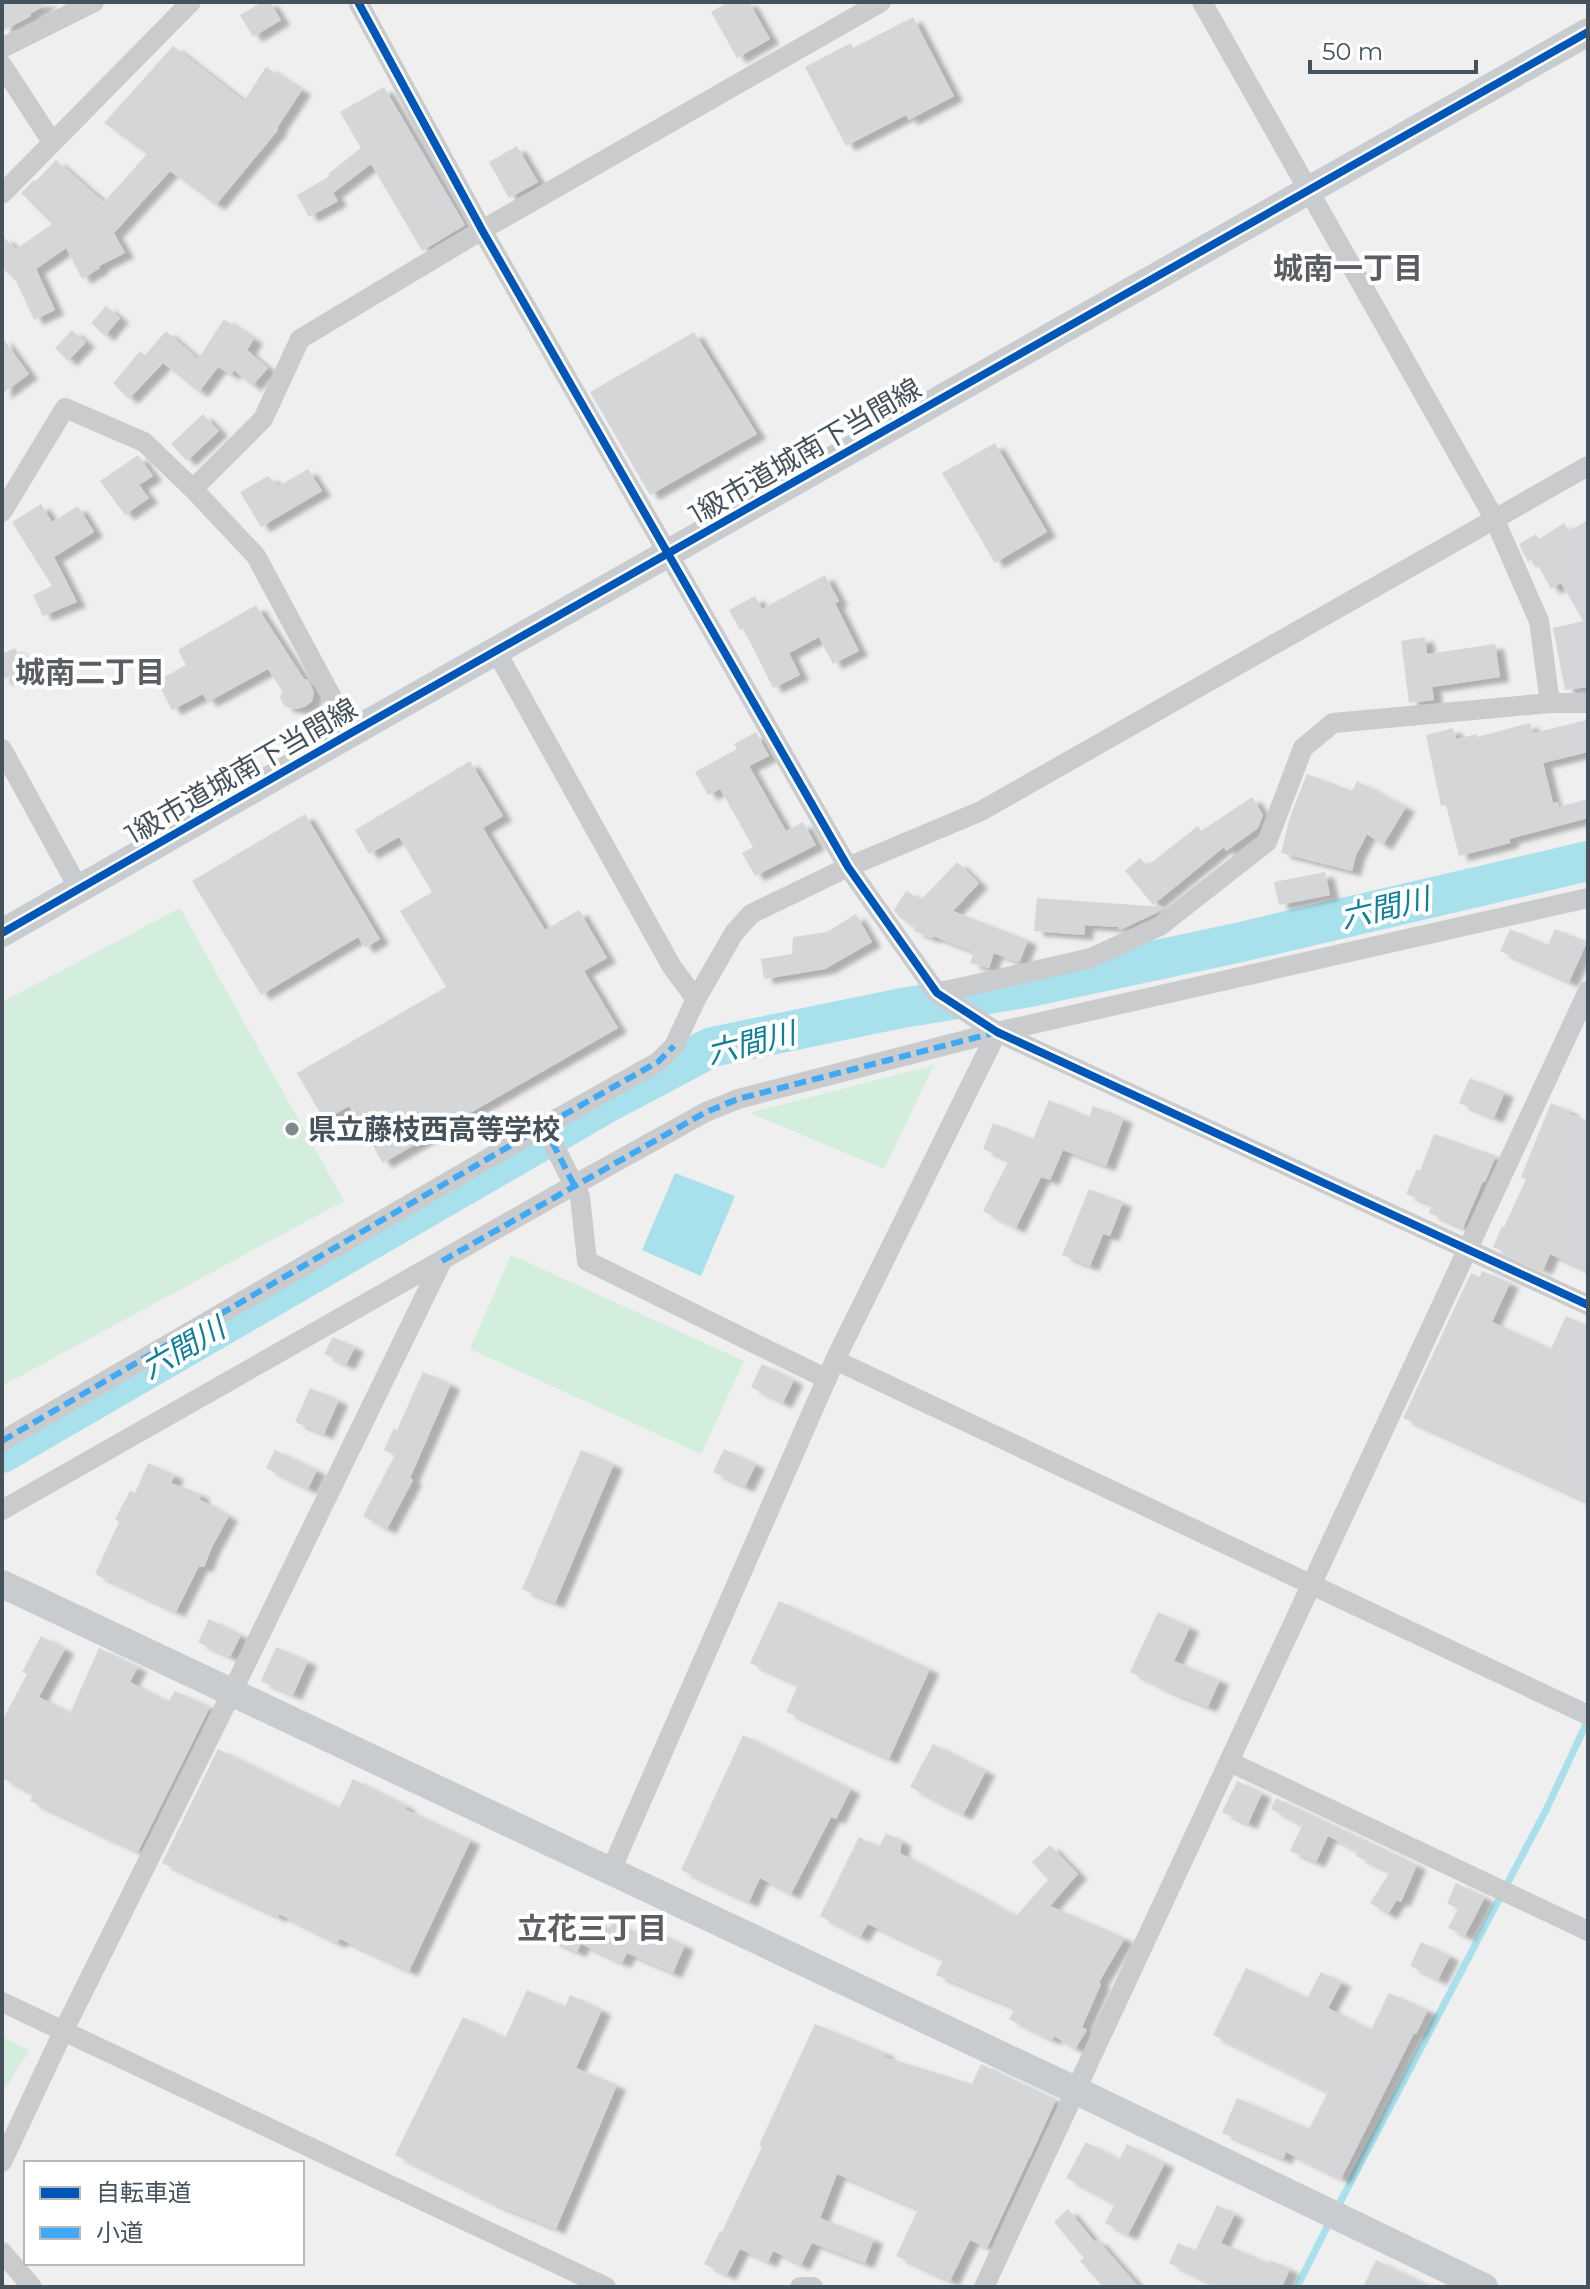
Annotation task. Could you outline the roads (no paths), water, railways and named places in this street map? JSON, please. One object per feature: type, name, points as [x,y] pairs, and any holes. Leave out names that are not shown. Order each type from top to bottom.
[{"type":"street","points":[[2,48],[94,2]]},
{"type":"street","points":[[2,194],[191,2]]},
{"type":"street","points":[[358,2],[482,230],[848,867],[937,993],[997,1032],[1588,1305]]},
{"type":"street","points":[[193,489],[263,419],[300,339],[482,230],[881,2]]},
{"type":"street","points":[[1202,2],[1494,518],[1539,621],[1550,703]]},
{"type":"street","name":"1級市道城南下当間線","points":[[2,933],[1588,32]]},
{"type":"street","points":[[2,65],[52,142]]},
{"type":"street","points":[[2,512],[65,408],[144,442],[256,556],[351,733]]},
{"type":"street","points":[[2,1441],[658,1062],[674,1046],[696,999],[734,933],[751,914],[848,867],[981,811],[1588,466]]},
{"type":"street","points":[[496,651],[672,967],[696,999]]},
{"type":"street","points":[[937,993],[1091,958],[1160,926],[1267,842],[1303,748],[1333,723],[1550,703],[1588,703]]},
{"type":"street","points":[[2,749],[79,889]]},
{"type":"street","points":[[2,1510],[574,1185],[706,1112],[738,1099],[997,1032],[1588,898]]},
{"type":"street","points":[[984,2287],[1588,991]]},
{"type":"street","points":[[611,1870],[831,1370],[997,1032]]},
{"type":"street","points":[[544,1126],[580,1197],[587,1261],[1309,1585],[1588,1715]]},
{"type":"street","points":[[2,2162],[442,1261]]},
{"type":"street","points":[[2,1584],[1077,2091],[1484,2287]]},
{"type":"street","points":[[1230,1762],[1588,1931]]},
{"type":"street","points":[[2,2002],[606,2287]]},
{"type":"street","points":[[2,2252],[32,2287]]},
{"type":"street","points":[[800,2287],[813,2287]]},
{"type":"water","points":[[675,1173],[735,1196],[701,1276],[642,1250]]},
{"type":"waterway","name":"六間川","points":[[2,1453],[610,1101],[712,1047],[902,1008],[1030,987],[1232,944],[1588,861]]},
{"type":"waterway","points":[[1336,2210],[1546,1810],[1588,1720]]},
{"type":"waterway","points":[[1297,2287],[1330,2221]]},
{"type":"place","name":"県立藤枝西高等学校","points":[[292,1129]]},
{"type":"district","name":"城南一丁目","points":[[1348,268]]},
{"type":"district","name":"城南二丁目","points":[[90,672]]},
{"type":"district","name":"立花三丁目","points":[[592,1928]]}]
